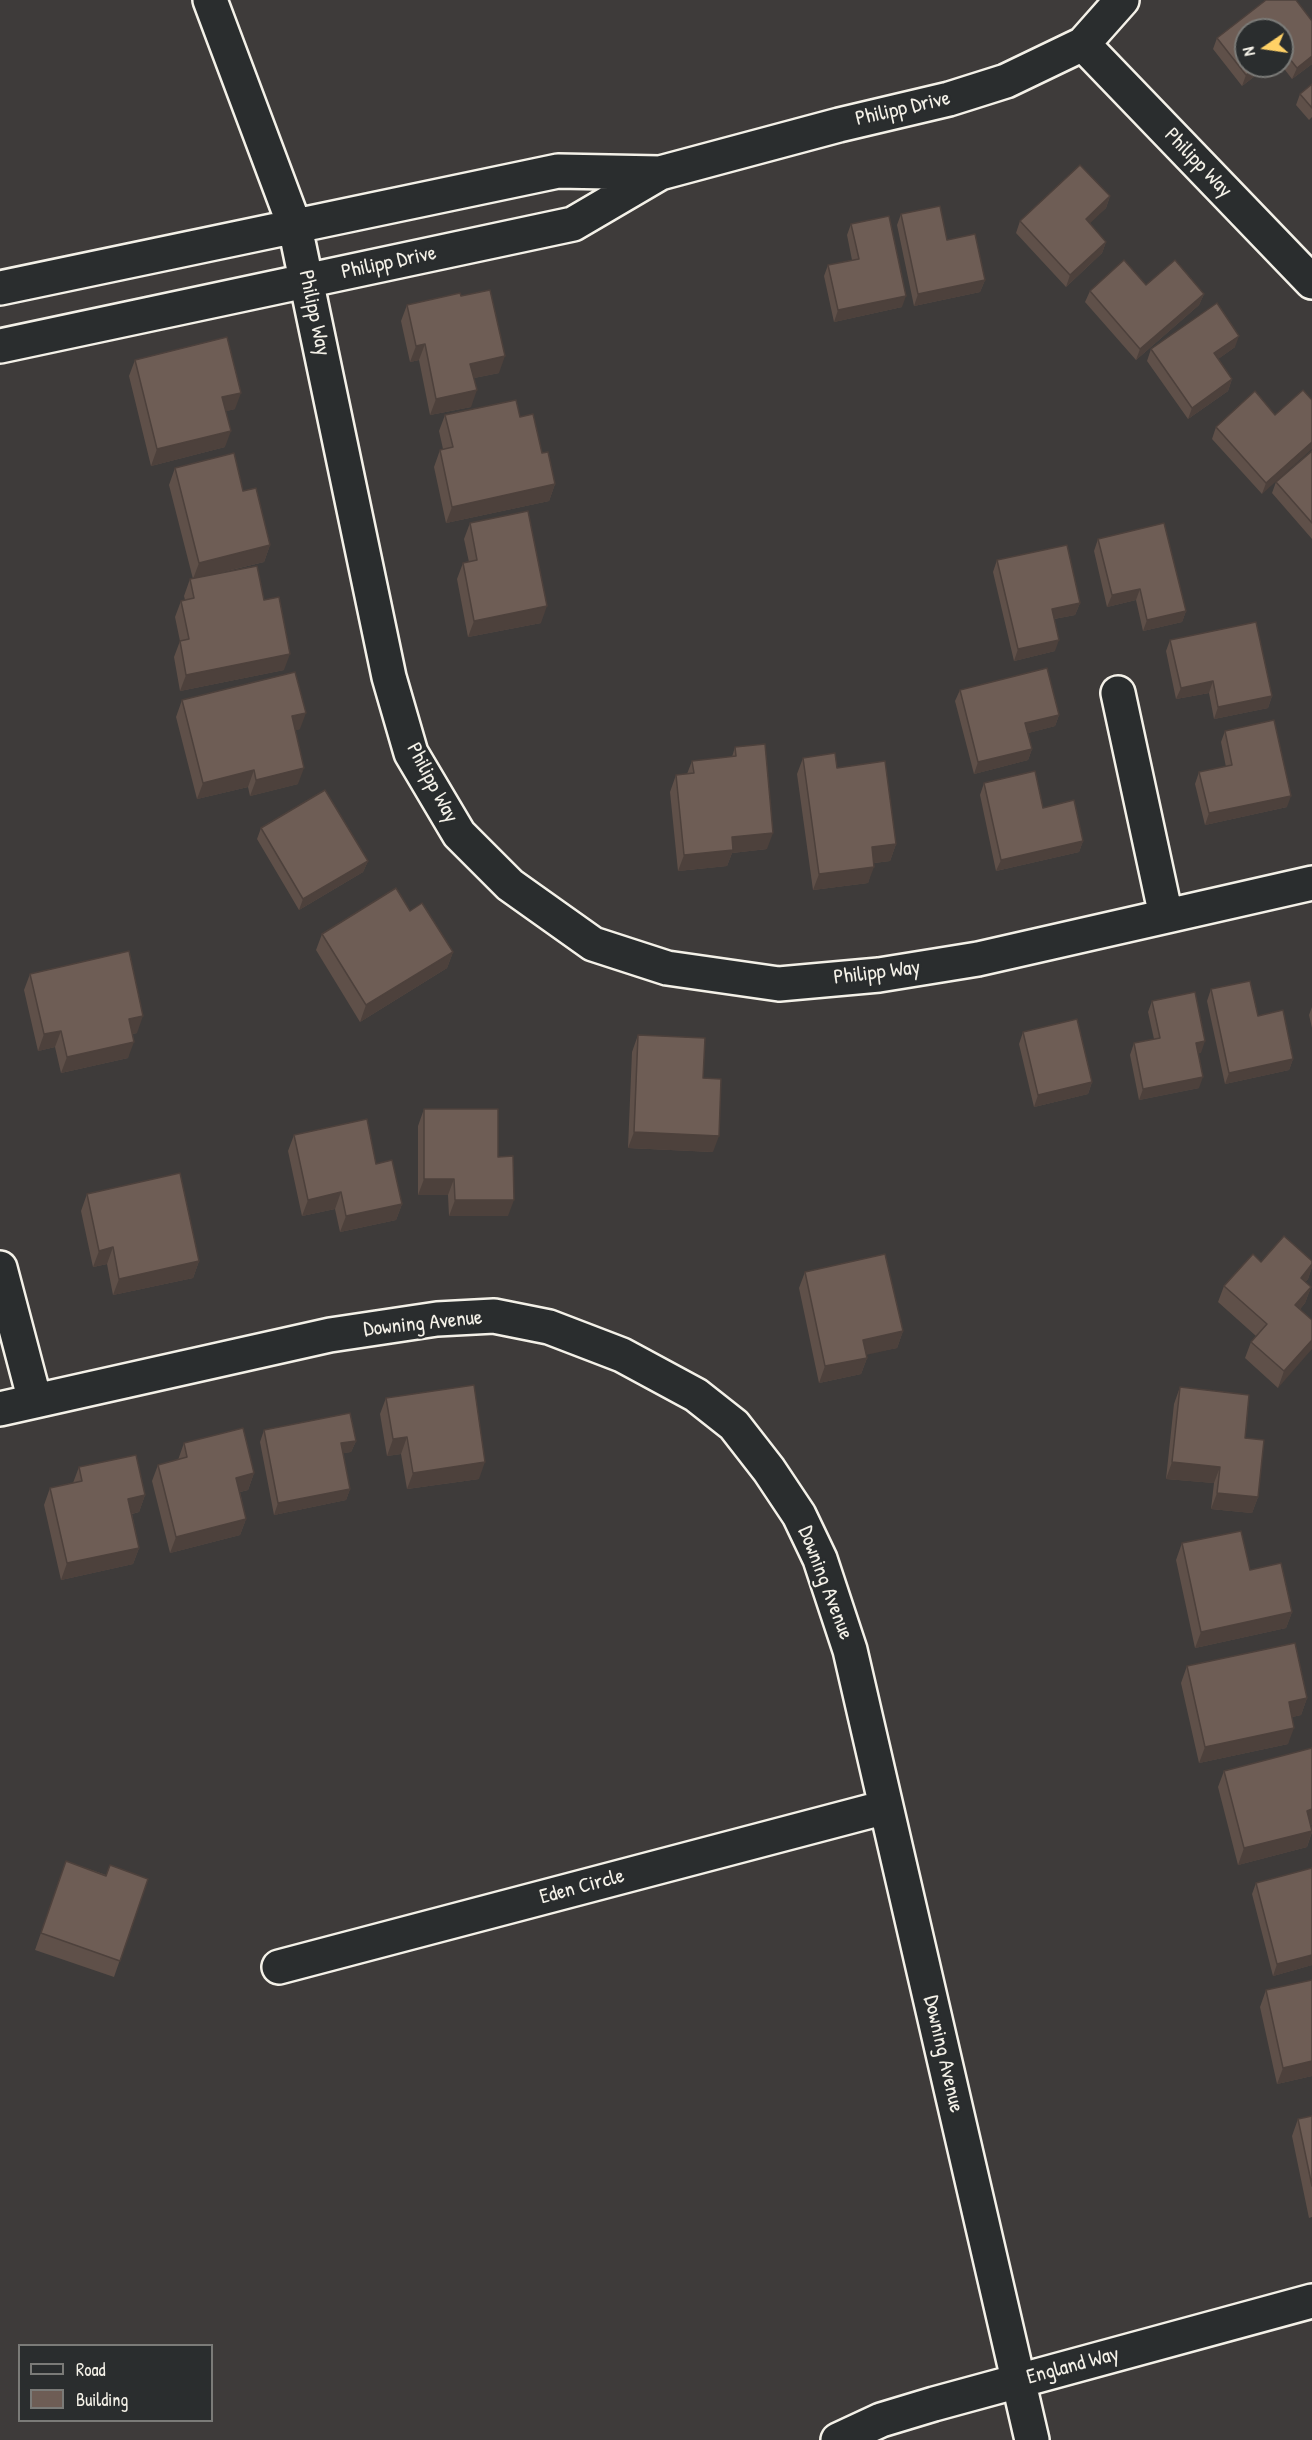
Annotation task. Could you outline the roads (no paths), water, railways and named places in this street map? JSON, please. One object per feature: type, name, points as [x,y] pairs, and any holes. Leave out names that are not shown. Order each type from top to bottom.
[{"type":"street","name":"Philipp Way","points":[[210,0],[295,227],[389,677],[411,753],[459,834],[510,885],[593,944],[667,968],[779,984],[879,975],[978,959],[1312,883]]},
{"type":"street","name":"Philipp Drive","points":[[0,346],[573,224],[660,173],[839,124],[950,99],[1006,81],[1083,44],[1122,0]]},
{"type":"street","name":"Philipp Way","points":[[1083,44],[1312,282]]},
{"type":"street","name":"Philipp Drive","points":[[0,288],[558,171],[660,173]]},
{"type":"street","points":[[1118,693],[1166,916]]},
{"type":"street","points":[[0,1268],[35,1401]]},
{"type":"street","name":"Downing Avenue","points":[[0,1409],[330,1335],[437,1319],[495,1316],[549,1327],[622,1355],[696,1395],[734,1425],[769,1470],[799,1515],[820,1559],[850,1650],[1032,2440]]},
{"type":"street","name":"Eden Circle","points":[[279,1967],[886,1807]]},
{"type":"street","name":"England Way","points":[[838,2440],[880,2420],[1312,2301]]}]
